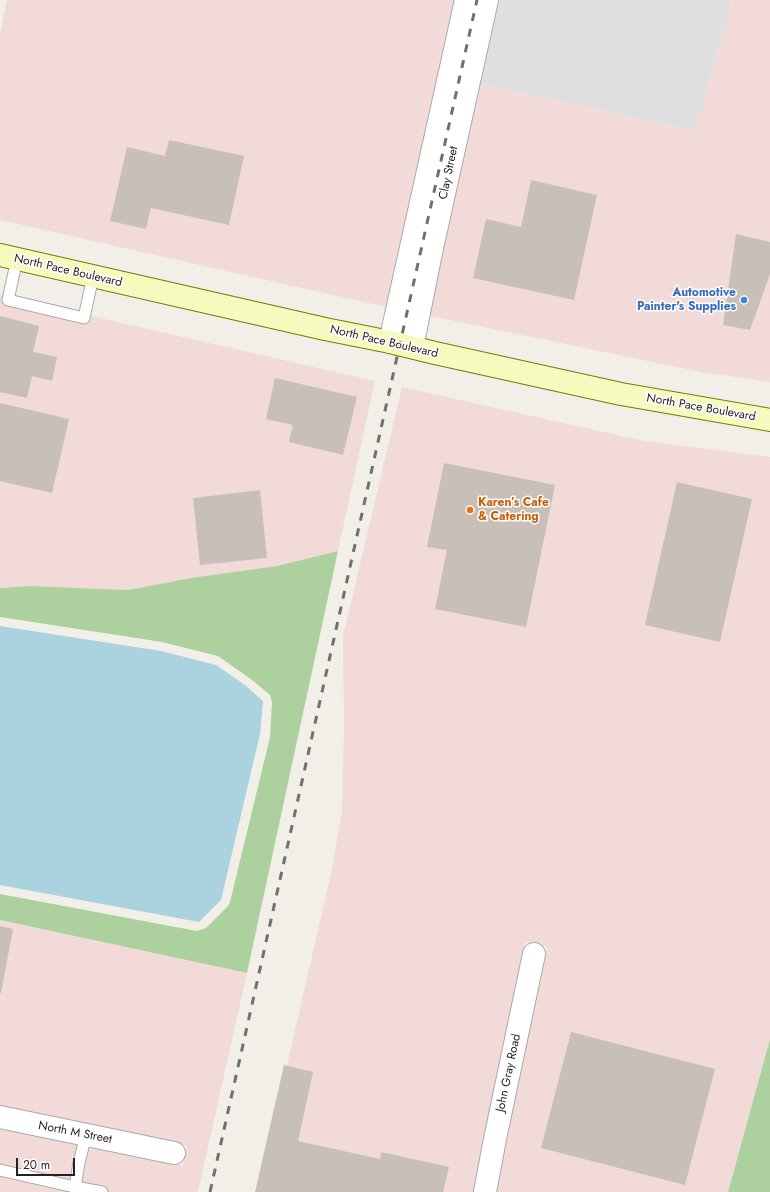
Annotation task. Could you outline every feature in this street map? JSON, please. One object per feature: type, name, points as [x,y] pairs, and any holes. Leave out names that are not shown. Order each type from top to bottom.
[{"type":"main road","name":"North Pace Boulevard","points":[[8,257],[621,394],[770,420]]},
{"type":"street","name":"Clay Street","points":[[390,342],[466,0]]},
{"type":"street","name":"Clay Street","points":[[412,347],[432,248],[487,0]]},
{"type":"street","name":"John Gray Road","points":[[485,1192],[534,954]]},
{"type":"street","name":"North M Street","points":[[0,1117],[174,1153]]},
{"type":"lane","points":[[8,257],[4,300],[84,318],[93,276]]},
{"type":"lane","points":[[75,1186],[86,1135]]},
{"type":"lane","points":[[0,1170],[102,1192]]},
{"type":"shaded area","points":[[7,0],[454,0],[386,307],[0,220],[0,34]]},
{"type":"shaded area","points":[[499,0],[732,0],[696,131],[480,84]]},
{"type":"shaded area","points":[[732,0],[770,0],[770,382],[696,371],[430,316],[480,84],[696,131]]},
{"type":"shaded area","points":[[0,295],[375,381],[338,551],[277,566],[191,578],[128,590],[30,586],[0,588]]},
{"type":"shaded area","points":[[402,387],[644,441],[770,457],[770,1039],[728,1192],[497,1192],[506,1141],[547,947],[525,942],[473,1192],[258,1192],[332,869],[342,811],[344,730],[343,636]]},
{"type":"shaded area","points":[[0,920],[247,973],[198,1192],[0,1192],[0,1127],[183,1165],[187,1146],[0,1107]]},
{"type":"green space","points":[[338,551],[247,973],[0,920],[0,894],[197,931],[206,928],[228,906],[230,902],[270,737],[272,702],[270,695],[252,680],[218,656],[162,642],[0,617],[0,588],[30,586],[128,590],[191,578],[277,566]]},
{"type":"green space","points":[[770,1039],[770,1192],[728,1192]]},
{"type":"water","points":[[0,626],[161,651],[216,665],[245,685],[263,701],[260,734],[221,900],[199,922],[0,885]]},
{"type":"building","points":[[169,140],[244,156],[229,225],[151,208],[146,229],[110,221],[127,147],[165,156]]},
{"type":"building","points":[[531,180],[597,195],[574,300],[473,278],[486,219],[521,227]]},
{"type":"building","name":"Automotive Painter's Supplies","points":[[736,234],[770,242],[770,274],[750,330],[723,325]]},
{"type":"building","points":[[0,316],[39,326],[33,352],[57,357],[52,381],[32,376],[27,398],[0,392]]},
{"type":"building","points":[[275,378],[357,397],[343,455],[289,442],[293,425],[266,419]]},
{"type":"building","points":[[0,403],[69,419],[52,493],[0,481]]},
{"type":"building","points":[[444,463],[555,485],[526,627],[435,609],[447,550],[427,547]]},
{"type":"building","points":[[677,482],[752,499],[720,642],[645,625]]},
{"type":"building","points":[[260,490],[267,558],[200,565],[193,498]]},
{"type":"building","points":[[0,926],[13,929],[1,993],[0,993]]},
{"type":"building","points":[[571,1032],[715,1069],[685,1185],[541,1148]]},
{"type":"building","points":[[284,1065],[313,1072],[298,1141],[380,1159],[381,1152],[449,1167],[443,1192],[255,1192]]},
{"type":"railway","points":[[210,1192],[477,0]]},
{"type":"place","name":"Automotive Painter's Supplies","points":[[744,300]]},
{"type":"place","name":"Karen’s Cafe & Catering","points":[[470,510]]}]
